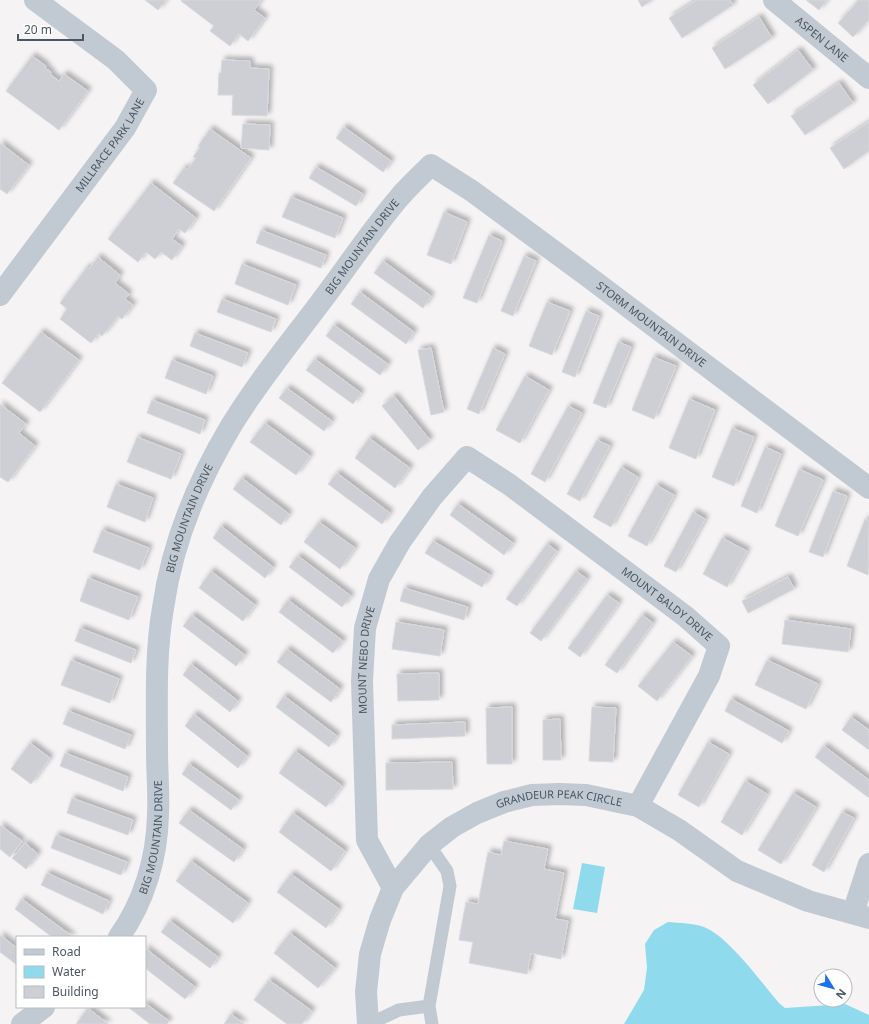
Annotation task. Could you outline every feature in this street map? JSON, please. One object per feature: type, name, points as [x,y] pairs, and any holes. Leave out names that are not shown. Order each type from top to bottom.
[{"type":"street","name":"MILLRACE PARK LANE","points":[[0,295],[125,128],[146,90],[116,60],[35,0]]},
{"type":"street","name":"ASPEN LANE","points":[[774,0],[869,78]]},
{"type":"street","name":"STORM MOUNTAIN DRIVE","points":[[431,165],[472,191],[586,275],[869,488]]},
{"type":"street","name":"BIG MOUNTAIN DRIVE","points":[[119,936],[127,925],[140,901],[148,879],[155,848],[158,816],[157,750],[159,640],[169,575],[186,520],[207,471],[228,432],[260,383],[398,200],[431,165]]},
{"type":"street","name":"MOUNT BALDY DRIVE","points":[[467,457],[510,485],[679,612],[719,646],[709,676],[638,806]]},
{"type":"street","name":"MOUNT NEBO DRIVE","points":[[393,888],[368,840],[362,681],[365,628],[379,579],[400,542],[432,497],[467,457]]},
{"type":"street","name":"GRANDEUR PEAK CIRCLE","points":[[369,1024],[366,992],[370,954],[380,920],[393,888],[429,845],[452,827],[477,813],[504,802],[532,795],[586,795],[638,806],[679,830],[737,871],[808,901],[861,915]]},
{"type":"street","points":[[861,915],[869,864]]},
{"type":"street","points":[[22,1024],[43,1008]]},
{"type":"lane","points":[[429,845],[447,871],[450,886],[429,1006],[432,1024]]},
{"type":"lane","points":[[369,1024],[398,1010],[429,1006]]},
{"type":"water","points":[[582,863],[605,867],[597,913],[573,909]]},
{"type":"water","points":[[668,922],[686,923],[704,927],[714,932],[734,950],[779,1003],[785,1008],[813,1006],[813,1008],[853,1008],[869,1015],[869,1024],[624,1024],[644,990],[647,968],[645,944],[654,930]]},
{"type":"building","points":[[145,0],[166,0],[158,10]]},
{"type":"building","points":[[261,0],[254,10],[265,18],[248,41],[239,34],[230,46],[210,31],[214,26],[181,1]]},
{"type":"building","points":[[638,0],[652,0],[642,7]]},
{"type":"building","points":[[697,0],[730,0],[733,5],[682,38],[669,18]]},
{"type":"building","points":[[806,0],[827,0],[819,10]]},
{"type":"building","points":[[859,0],[869,0],[869,20],[853,37],[838,23]]},
{"type":"building","points":[[759,17],[772,38],[725,69],[712,48]]},
{"type":"building","points":[[798,50],[813,70],[768,104],[753,85]]},
{"type":"building","points":[[32,56],[46,66],[45,68],[51,72],[50,74],[59,81],[64,74],[88,91],[59,130],[6,91]]},
{"type":"building","points":[[222,60],[250,61],[250,68],[269,69],[267,116],[232,115],[233,95],[218,95],[219,73],[221,73]]},
{"type":"building","points":[[839,83],[853,103],[805,135],[791,116]]},
{"type":"building","points":[[869,122],[869,151],[844,169],[830,148]]},
{"type":"building","points":[[243,124],[270,125],[269,150],[241,148]]},
{"type":"building","points":[[344,127],[391,161],[383,172],[336,138]]},
{"type":"building","points":[[210,129],[251,158],[214,211],[173,183],[184,168],[187,170],[196,158],[193,157],[200,147],[198,146]]},
{"type":"building","points":[[0,143],[29,165],[7,194],[0,189]]},
{"type":"building","points":[[316,167],[363,194],[356,206],[309,178]]},
{"type":"building","points":[[151,183],[196,218],[185,233],[179,229],[172,239],[182,246],[172,260],[161,252],[155,259],[146,252],[138,262],[108,239]]},
{"type":"building","points":[[291,197],[343,218],[335,238],[282,217]]},
{"type":"building","points":[[444,212],[467,222],[451,264],[427,255]]},
{"type":"building","points":[[261,230],[326,255],[321,268],[256,243]]},
{"type":"building","points":[[489,235],[502,241],[477,303],[463,298]]},
{"type":"building","points":[[524,256],[536,261],[513,316],[501,311]]},
{"type":"building","points":[[98,257],[120,275],[115,283],[129,294],[125,299],[133,305],[122,319],[118,316],[102,336],[99,333],[91,343],[60,319],[67,309],[60,303],[87,267],[89,269]]},
{"type":"building","points":[[383,261],[431,296],[423,308],[374,273]]},
{"type":"building","points":[[242,264],[296,285],[288,305],[235,284]]},
{"type":"building","points":[[360,292],[414,332],[406,344],[351,304]]},
{"type":"building","points":[[222,299],[276,319],[271,332],[217,312]]},
{"type":"building","points":[[547,302],[570,311],[552,355],[529,346]]},
{"type":"building","points":[[586,311],[599,316],[575,377],[562,372]]},
{"type":"building","points":[[334,325],[388,364],[380,375],[326,336]]},
{"type":"building","points":[[41,332],[79,360],[40,412],[2,383]]},
{"type":"building","points":[[195,333],[248,353],[242,367],[190,346]]},
{"type":"building","points":[[618,342],[631,347],[606,408],[593,403]]},
{"type":"building","points":[[431,348],[444,412],[431,415],[418,350]]},
{"type":"building","points":[[493,348],[505,354],[479,414],[467,409]]},
{"type":"building","points":[[653,357],[676,366],[654,419],[632,410]]},
{"type":"building","points":[[315,359],[361,393],[353,404],[306,370]]},
{"type":"building","points":[[172,360],[213,376],[206,394],[165,378]]},
{"type":"building","points":[[525,376],[549,390],[520,443],[496,430]]},
{"type":"building","points":[[287,388],[332,421],[324,431],[279,398]]},
{"type":"building","points":[[394,396],[430,440],[418,450],[382,406]]},
{"type":"building","points":[[689,399],[715,410],[696,459],[669,448]]},
{"type":"building","points":[[152,400],[205,420],[200,434],[147,413]]},
{"type":"building","points":[[0,404],[26,424],[19,433],[35,446],[8,482],[0,477]]},
{"type":"building","points":[[568,406],[582,413],[545,482],[531,474]]},
{"type":"building","points":[[265,423],[310,456],[296,475],[250,442]]},
{"type":"building","points":[[732,428],[754,437],[734,486],[712,477]]},
{"type":"building","points":[[137,437],[181,454],[171,479],[127,462]]},
{"type":"building","points":[[369,438],[410,468],[395,488],[355,458]]},
{"type":"building","points":[[597,440],[610,446],[580,501],[567,494]]},
{"type":"building","points":[[765,447],[781,454],[757,513],[741,506]]},
{"type":"building","points":[[621,467],[638,477],[611,527],[593,517]]},
{"type":"building","points":[[799,469],[823,480],[798,536],[775,526]]},
{"type":"building","points":[[337,473],[390,513],[382,524],[328,484]]},
{"type":"building","points":[[242,478],[289,514],[281,525],[233,489]]},
{"type":"building","points":[[116,484],[153,498],[145,522],[107,507]]},
{"type":"building","points":[[656,485],[674,495],[647,546],[628,536]]},
{"type":"building","points":[[833,491],[847,496],[823,557],[809,552]]},
{"type":"building","points":[[458,504],[513,543],[504,555],[450,515]]},
{"type":"building","points":[[693,512],[705,519],[676,572],[664,566]]},
{"type":"building","points":[[865,519],[869,521],[868,575],[847,566]]},
{"type":"building","points":[[319,522],[355,548],[340,569],[304,542]]},
{"type":"building","points":[[221,526],[273,567],[265,578],[213,538]]},
{"type":"building","points":[[102,530],[149,548],[140,570],[93,552]]},
{"type":"building","points":[[722,538],[747,551],[727,587],[703,574]]},
{"type":"building","points":[[433,541],[490,575],[482,587],[425,553]]},
{"type":"building","points":[[547,544],[557,551],[517,606],[506,599]]},
{"type":"building","points":[[298,556],[351,596],[342,607],[289,567]]},
{"type":"building","points":[[211,571],[255,605],[243,621],[199,588]]},
{"type":"building","points":[[576,571],[587,579],[541,641],[530,633]]},
{"type":"building","points":[[788,577],[794,589],[748,613],[742,601]]},
{"type":"building","points":[[88,578],[138,597],[129,620],[80,601]]},
{"type":"building","points":[[404,588],[468,607],[464,620],[400,601]]},
{"type":"building","points":[[607,595],[619,603],[580,657],[568,648]]},
{"type":"building","points":[[288,600],[343,641],[333,653],[279,612]]},
{"type":"building","points":[[192,615],[245,655],[236,666],[183,626]]},
{"type":"building","points":[[642,615],[653,623],[617,673],[605,665]]},
{"type":"building","points":[[785,620],[851,629],[848,652],[782,644]]},
{"type":"building","points":[[396,622],[444,630],[440,656],[392,649]]},
{"type":"building","points":[[80,628],[136,650],[131,663],[75,641]]},
{"type":"building","points":[[673,642],[692,656],[657,701],[638,686]]},
{"type":"building","points":[[287,649],[340,689],[331,702],[277,662]]},
{"type":"building","points":[[71,660],[119,679],[110,703],[61,685]]},
{"type":"building","points":[[767,660],[818,684],[806,709],[755,685]]},
{"type":"building","points":[[191,664],[238,701],[230,712],[183,675]]},
{"type":"building","points":[[439,673],[439,700],[398,701],[397,674]]},
{"type":"building","points":[[284,696],[337,736],[329,747],[276,707]]},
{"type":"building","points":[[731,699],[789,731],[782,743],[725,711]]},
{"type":"building","points":[[512,707],[512,764],[487,764],[486,708]]},
{"type":"building","points":[[592,707],[616,708],[613,762],[589,761]]},
{"type":"building","points":[[68,711],[131,735],[125,749],[63,724]]},
{"type":"building","points":[[194,714],[247,756],[238,768],[185,726]]},
{"type":"building","points":[[851,717],[869,730],[869,750],[842,730]]},
{"type":"building","points":[[560,719],[561,760],[543,760],[543,720]]},
{"type":"building","points":[[465,722],[465,736],[392,739],[392,725]]},
{"type":"building","points":[[708,742],[729,754],[699,807],[678,795]]},
{"type":"building","points":[[30,743],[50,758],[31,784],[11,769]]},
{"type":"building","points":[[824,746],[869,780],[869,798],[815,757]]},
{"type":"building","points":[[295,751],[342,786],[326,807],[279,773]]},
{"type":"building","points":[[65,753],[128,777],[123,791],[60,766]]},
{"type":"building","points":[[452,762],[453,789],[386,790],[386,763]]},
{"type":"building","points":[[189,764],[239,800],[231,810],[182,774]]},
{"type":"building","points":[[745,781],[767,794],[742,835],[721,822]]},
{"type":"building","points":[[793,793],[816,807],[781,864],[758,850]]},
{"type":"building","points":[[72,798],[133,820],[128,835],[67,813]]},
{"type":"building","points":[[189,810],[243,849],[234,862],[179,823]]},
{"type":"building","points":[[842,812],[854,818],[824,872],[812,865]]},
{"type":"building","points":[[293,813],[345,851],[331,871],[279,832]]},
{"type":"building","points":[[0,825],[22,841],[10,857],[0,849]]},
{"type":"building","points":[[56,835],[127,862],[121,875],[51,848]]},
{"type":"building","points":[[504,841],[548,849],[544,869],[564,873],[555,919],[568,921],[561,959],[531,953],[527,974],[469,963],[473,942],[459,940],[466,902],[478,904],[488,852],[501,855]]},
{"type":"building","points":[[25,843],[38,854],[26,869],[12,858]]},
{"type":"building","points":[[191,861],[248,903],[233,923],[176,881]]},
{"type":"building","points":[[47,873],[109,901],[103,914],[41,885]]},
{"type":"building","points":[[291,874],[339,909],[326,928],[277,892]]},
{"type":"building","points":[[22,899],[72,936],[51,936],[15,909]]},
{"type":"building","points":[[170,921],[218,957],[210,968],[161,932]]},
{"type":"building","points":[[290,933],[335,968],[318,988],[274,953]]},
{"type":"building","points":[[0,935],[16,947],[16,964],[0,952]]},
{"type":"building","points":[[146,949],[195,987],[185,999],[146,969]]},
{"type":"building","points":[[269,980],[312,1011],[302,1024],[287,1024],[254,1000]]},
{"type":"building","points":[[146,1004],[169,1021],[167,1024],[150,1024],[129,1008],[146,1008]]},
{"type":"building","points":[[88,1008],[108,1024],[76,1024]]},
{"type":"building","points":[[231,1014],[244,1024],[224,1024]]}]
